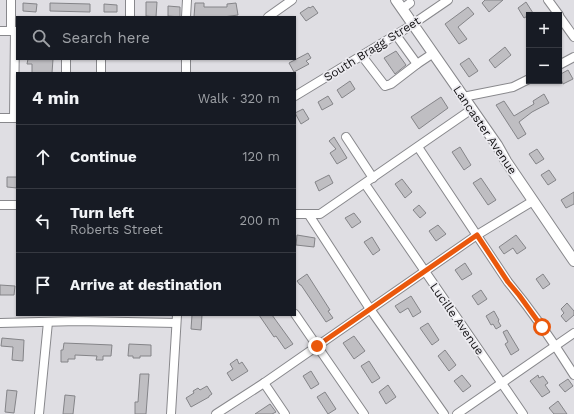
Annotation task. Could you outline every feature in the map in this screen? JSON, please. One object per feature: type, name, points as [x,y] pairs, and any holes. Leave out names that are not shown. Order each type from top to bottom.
[{"type":"main road","name":"Lancaster Avenue","points":[[396,0],[406,6],[413,24],[432,54],[472,109],[574,261]]},
{"type":"street","points":[[0,118],[15,118],[14,31],[11,0]]},
{"type":"street","points":[[130,0],[130,16]]},
{"type":"street","points":[[186,16],[187,0]]},
{"type":"street","points":[[269,16],[292,0]]},
{"type":"street","name":"South Bragg Street","points":[[296,95],[396,35],[448,0]]},
{"type":"street","points":[[548,0],[557,12]]},
{"type":"street","points":[[562,19],[574,37]]},
{"type":"street","points":[[0,30],[14,31]]},
{"type":"street","points":[[396,35],[417,64]]},
{"type":"street","points":[[362,56],[385,86],[391,84],[432,54]]},
{"type":"street","points":[[562,63],[574,57]]},
{"type":"street","points":[[66,60],[66,72]]},
{"type":"street","points":[[101,60],[101,72]]},
{"type":"street","points":[[186,60],[186,72]]},
{"type":"street","points":[[463,97],[513,87],[526,80]]},
{"type":"street","points":[[296,214],[320,214],[472,109]]},
{"type":"street","points":[[346,137],[373,178]]},
{"type":"street","points":[[418,147],[508,282],[519,295],[574,375]]},
{"type":"street","name":"Lucille Avenue","points":[[365,184],[523,414]]},
{"type":"street","points":[[216,414],[264,383],[477,235],[533,200]]},
{"type":"street","points":[[0,205],[16,206]]},
{"type":"street","points":[[309,215],[370,309],[444,414]]},
{"type":"street","points":[[296,315],[364,414]]},
{"type":"street","points":[[0,323],[177,319],[171,414]]},
{"type":"street","points":[[39,414],[48,322]]},
{"type":"street","points":[[457,414],[574,333]]},
{"type":"street","points":[[264,383],[285,414]]},
{"type":"building","points":[[485,0],[503,0],[489,12],[482,3]]},
{"type":"building","points":[[146,2],[157,2],[156,16],[146,16]]},
{"type":"building","points":[[526,2],[532,12],[526,12],[526,17],[524,18],[518,8]]},
{"type":"building","points":[[23,3],[37,4],[36,12],[23,11]]},
{"type":"building","points":[[50,3],[90,4],[90,12],[50,11]]},
{"type":"building","points":[[195,3],[204,3],[204,7],[227,7],[227,4],[236,3],[238,15],[230,16],[194,16]]},
{"type":"building","points":[[104,4],[117,5],[117,12],[104,12]]},
{"type":"building","points":[[168,6],[180,7],[180,16],[168,16]]},
{"type":"building","points":[[313,6],[318,13],[306,21],[300,13]]},
{"type":"building","points":[[468,7],[474,14],[458,27],[467,39],[459,44],[445,24]]},
{"type":"building","points":[[505,47],[511,55],[495,68],[489,60]]},
{"type":"building","points":[[396,51],[406,65],[395,74],[384,58]]},
{"type":"building","points":[[308,53],[311,58],[306,61],[309,64],[294,72],[289,63]]},
{"type":"building","points":[[469,58],[478,71],[469,77],[460,64]]},
{"type":"building","points":[[28,60],[53,60],[52,72],[32,72],[32,64],[27,64]]},
{"type":"building","points":[[568,70],[573,79],[563,84],[562,73]]},
{"type":"building","points":[[350,81],[355,89],[342,98],[337,90]]},
{"type":"building","points":[[544,94],[549,103],[532,112],[519,122],[526,134],[518,139],[496,105],[504,101],[514,116],[534,104],[533,101]]},
{"type":"building","points":[[328,96],[333,104],[322,110],[318,102]]},
{"type":"building","points":[[441,97],[448,108],[419,129],[411,117]]},
{"type":"building","points":[[303,109],[309,119],[301,124],[296,112]]},
{"type":"building","points":[[334,137],[347,158],[337,164],[330,153],[336,149],[329,141]]},
{"type":"building","points":[[460,147],[471,165],[464,170],[452,152]]},
{"type":"building","points":[[537,149],[544,159],[536,164],[529,154]]},
{"type":"building","points":[[549,170],[556,180],[548,185],[541,175]]},
{"type":"building","points":[[329,175],[333,183],[319,191],[315,182]]},
{"type":"building","points":[[7,177],[16,177],[16,188],[7,187]]},
{"type":"building","points":[[481,178],[496,200],[488,205],[473,183]]},
{"type":"building","points":[[402,179],[412,192],[405,198],[395,184]]},
{"type":"building","points":[[574,192],[574,204],[566,208],[561,200]]},
{"type":"building","points":[[419,205],[426,213],[420,218],[413,210]]},
{"type":"building","points":[[354,213],[361,222],[352,228],[345,218]]},
{"type":"building","points":[[438,225],[446,234],[436,241],[429,231]]},
{"type":"building","points":[[297,235],[315,238],[314,247],[296,245]]},
{"type":"building","points":[[516,235],[526,248],[517,254],[513,248],[504,254],[499,247]]},
{"type":"building","points":[[372,237],[380,250],[373,255],[364,242]]},
{"type":"building","points":[[465,263],[472,274],[462,280],[455,270]]},
{"type":"building","points":[[307,274],[330,310],[328,311],[333,318],[326,322],[297,281]]},
{"type":"building","points":[[543,274],[550,284],[543,289],[536,279]]},
{"type":"building","points":[[0,285],[15,286],[14,295],[0,295]]},
{"type":"building","points":[[481,290],[487,299],[478,305],[472,296]]},
{"type":"building","points":[[411,296],[421,312],[413,317],[408,308],[400,313],[395,306]]},
{"type":"building","points":[[567,303],[574,311],[574,315],[566,322],[561,316],[564,313],[561,309]]},
{"type":"building","points":[[494,311],[501,326],[496,329],[493,324],[491,325],[486,316]]},
{"type":"building","points":[[192,316],[202,316],[201,330],[191,329]]},
{"type":"building","points":[[260,316],[273,316],[293,344],[285,349],[276,336],[274,337]]},
{"type":"building","points":[[428,323],[439,340],[432,345],[420,328]]},
{"type":"building","points":[[507,330],[519,350],[511,355],[505,344],[508,342],[503,332]]},
{"type":"building","points":[[354,336],[365,351],[354,359],[343,343]]},
{"type":"building","points":[[2,338],[24,340],[23,361],[12,360],[13,347],[1,346]]},
{"type":"building","points":[[64,343],[112,345],[111,356],[103,356],[103,360],[96,360],[97,356],[75,355],[75,359],[68,359],[68,362],[61,362],[61,350],[63,350]]},
{"type":"building","points":[[129,344],[151,345],[151,356],[140,356],[140,358],[133,358],[133,356],[128,356]]},
{"type":"building","points":[[445,350],[456,365],[449,371],[438,356]]},
{"type":"building","points":[[237,359],[239,364],[242,362],[248,371],[232,381],[227,373],[233,369],[230,364]]},
{"type":"building","points":[[369,361],[380,378],[372,383],[361,366]]},
{"type":"building","points":[[311,371],[319,384],[311,389],[303,376]]},
{"type":"building","points":[[140,374],[149,374],[146,414],[135,414],[135,402],[138,402]]},
{"type":"building","points":[[462,375],[471,386],[463,392],[454,381]]},
{"type":"building","points":[[538,375],[539,378],[543,376],[548,383],[545,385],[550,392],[542,397],[530,381]]},
{"type":"building","points":[[568,379],[573,386],[565,392],[559,385]]},
{"type":"building","points":[[388,385],[396,397],[386,404],[379,392]]},
{"type":"building","points":[[207,386],[212,394],[191,407],[186,398],[194,393],[193,391],[198,388],[200,390]]},
{"type":"building","points":[[7,390],[17,391],[14,413],[5,412]]},
{"type":"building","points":[[325,392],[336,409],[328,414],[317,397]]},
{"type":"building","points":[[65,395],[75,396],[73,414],[63,414]]},
{"type":"building","points":[[558,401],[567,414],[554,414],[549,408]]},
{"type":"building","points":[[270,404],[276,412],[272,414],[255,414]]},
{"type":"route","points":[[317,346],[477,235],[508,282],[542,327]]}]
